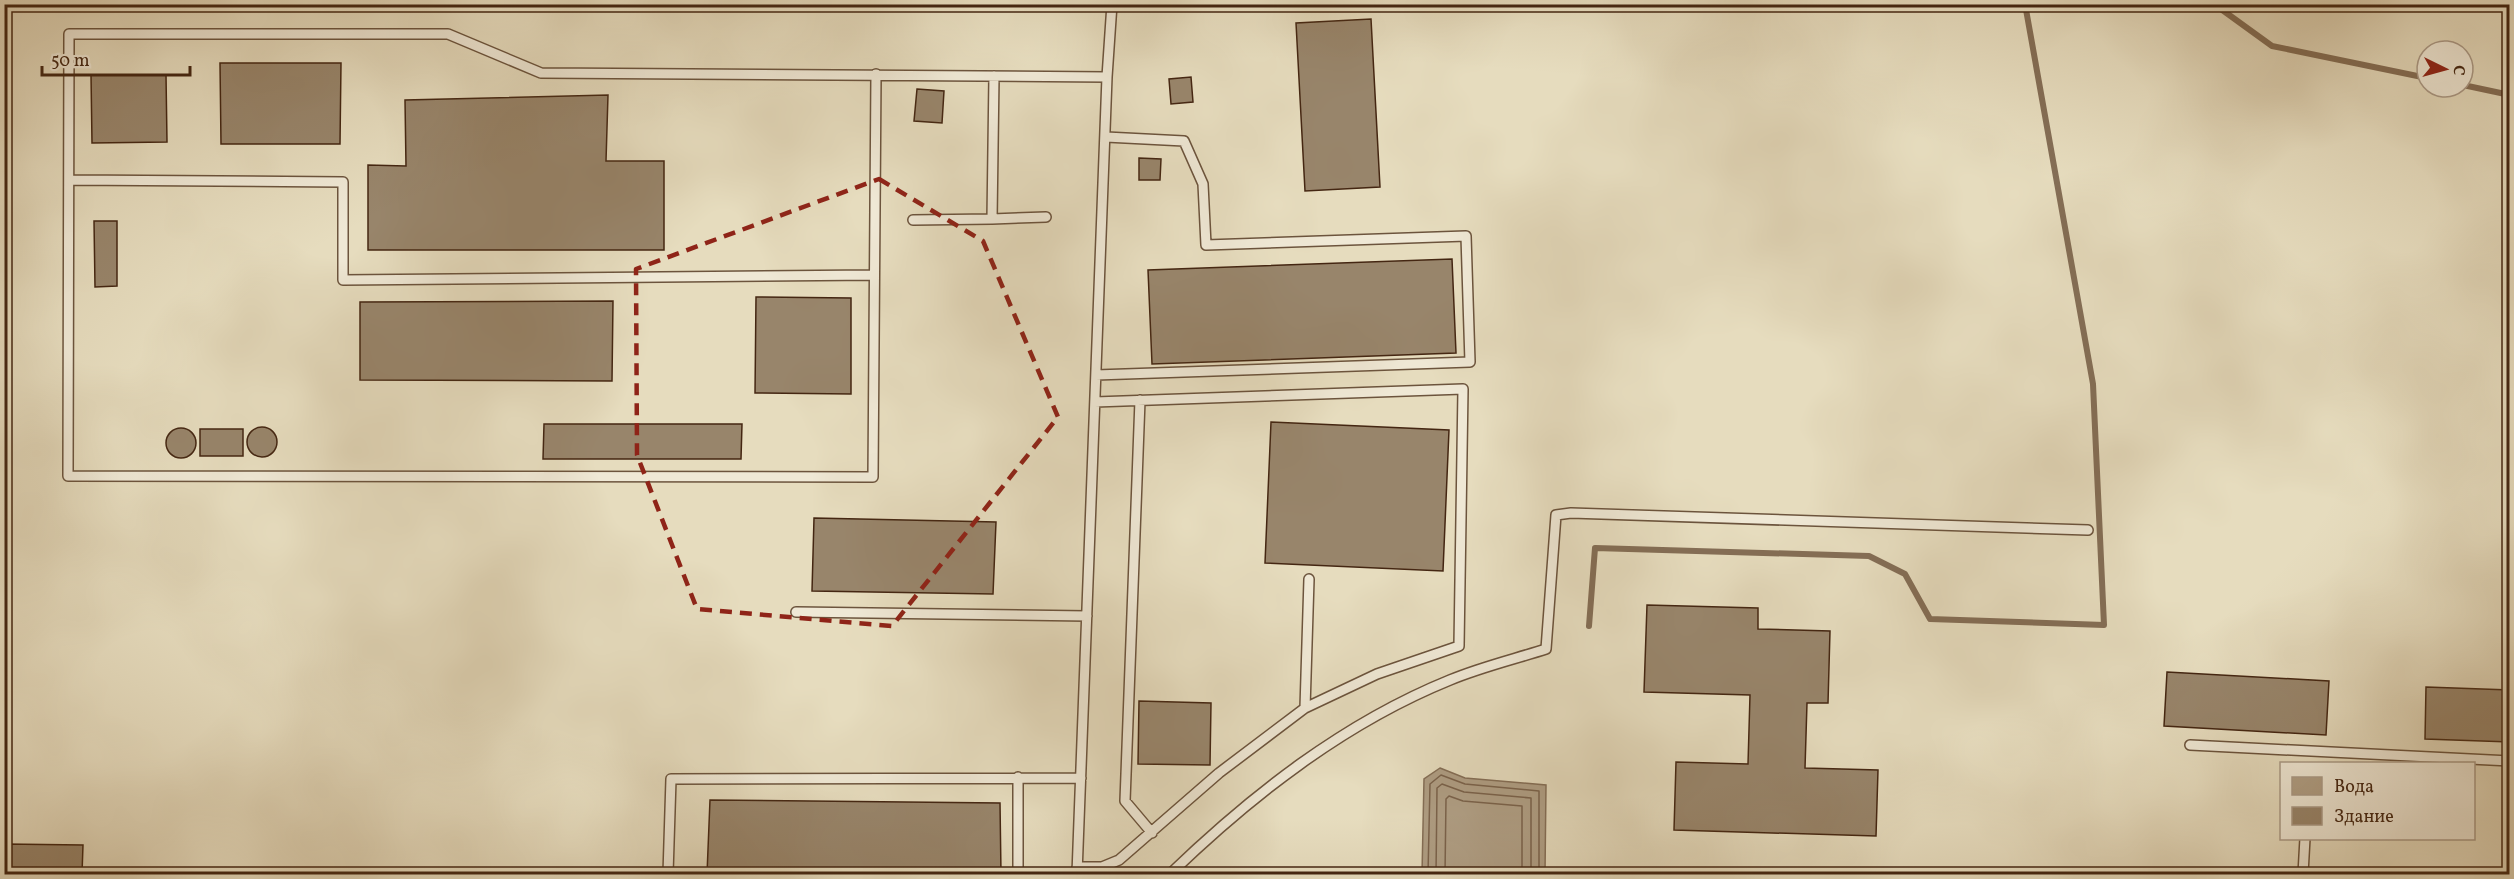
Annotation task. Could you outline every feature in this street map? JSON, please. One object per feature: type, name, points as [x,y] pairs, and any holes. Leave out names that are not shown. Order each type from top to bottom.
[{"type":"lane","points":[[1095,402],[1463,389],[1459,646],[1377,675],[1305,708],[1219,773],[1119,860],[1102,867],[1077,871],[1107,77],[1112,4]]},
{"type":"lane","points":[[876,74],[873,477],[68,476],[69,34],[448,34],[541,73],[876,74],[1107,77]]},
{"type":"lane","points":[[992,219],[994,76]]},
{"type":"lane","points":[[1096,375],[1470,362],[1466,236],[1206,245],[1203,184],[1184,141],[1106,136]]},
{"type":"lane","points":[[69,180],[343,182],[343,279],[874,275]]},
{"type":"lane","points":[[913,220],[1046,217]]},
{"type":"lane","points":[[1140,400],[1125,801],[1152,833]]},
{"type":"lane","points":[[1170,874],[1258,797],[1327,744],[1389,708],[1451,679],[1546,649],[1556,515],[1583,513],[2088,530]]},
{"type":"lane","points":[[1305,708],[1309,579]]},
{"type":"lane","points":[[796,612],[1087,616]]},
{"type":"lane","points":[[2190,745],[2510,762]]},
{"type":"lane","points":[[2310,752],[2310,762]]},
{"type":"lane","points":[[1018,777],[1018,874]]},
{"type":"lane","points":[[668,874],[671,779],[1081,778]]},
{"type":"lane","points":[[2303,874],[2305,840]]},
{"type":"highlighted area","points":[[879,179],[983,241],[1058,417],[892,626],[697,609],[637,455],[636,269]]},
{"type":"water","points":[[1440,768],[1465,778],[1546,785],[1545,874],[1422,874],[1424,779]]},
{"type":"building","points":[[1371,19],[1380,187],[1305,191],[1296,23]]},
{"type":"building","points":[[220,63],[341,63],[340,144],[221,144]]},
{"type":"building","points":[[91,75],[166,75],[167,142],[92,143]]},
{"type":"building","points":[[1191,77],[1193,102],[1171,104],[1169,79]]},
{"type":"building","points":[[917,89],[944,91],[942,123],[914,121]]},
{"type":"building","points":[[608,95],[606,161],[664,161],[664,250],[368,250],[368,165],[406,166],[405,100]]},
{"type":"building","points":[[1139,158],[1161,159],[1160,180],[1139,180]]},
{"type":"building","points":[[94,221],[117,221],[117,286],[95,287]]},
{"type":"building","points":[[1452,259],[1456,353],[1152,364],[1148,270]]},
{"type":"building","points":[[756,297],[851,298],[851,394],[755,393]]},
{"type":"building","points":[[613,301],[612,381],[360,380],[360,302]]},
{"type":"building","points":[[1271,422],[1449,430],[1443,571],[1265,563]]},
{"type":"building","points":[[544,424],[742,424],[741,459],[543,459]]},
{"type":"building","points":[[262,427],[268,428],[276,436],[276,448],[268,456],[262,457],[256,456],[248,448],[247,442],[248,436],[256,428]]},
{"type":"building","points":[[181,428],[187,429],[195,437],[195,449],[187,457],[181,458],[175,457],[167,449],[166,443],[167,437],[175,429]]},
{"type":"building","points":[[200,429],[243,429],[243,456],[200,456]]},
{"type":"building","points":[[814,518],[996,522],[993,594],[812,591]]},
{"type":"building","points":[[1647,605],[1758,608],[1758,629],[1830,631],[1828,703],[1807,703],[1805,768],[1878,770],[1876,836],[1674,830],[1676,762],[1748,764],[1750,695],[1644,692]]},
{"type":"building","points":[[2167,672],[2329,681],[2326,735],[2164,726]]},
{"type":"building","points":[[2426,687],[2510,690],[2510,742],[2425,739]]},
{"type":"building","points":[[1139,701],[1211,703],[1210,765],[1138,764]]},
{"type":"building","points":[[710,800],[1000,803],[1001,874],[707,874]]},
{"type":"building","points":[[4,844],[83,845],[82,874],[4,874]]},
{"type":"waterway","points":[[1589,626],[1595,548],[1869,556],[1905,574],[1930,619],[2104,625],[2093,384],[2025,4]]},
{"type":"waterway","points":[[2214,4],[2272,46],[2415,76]]},
{"type":"waterway","points":[[2475,88],[2510,95]]}]
